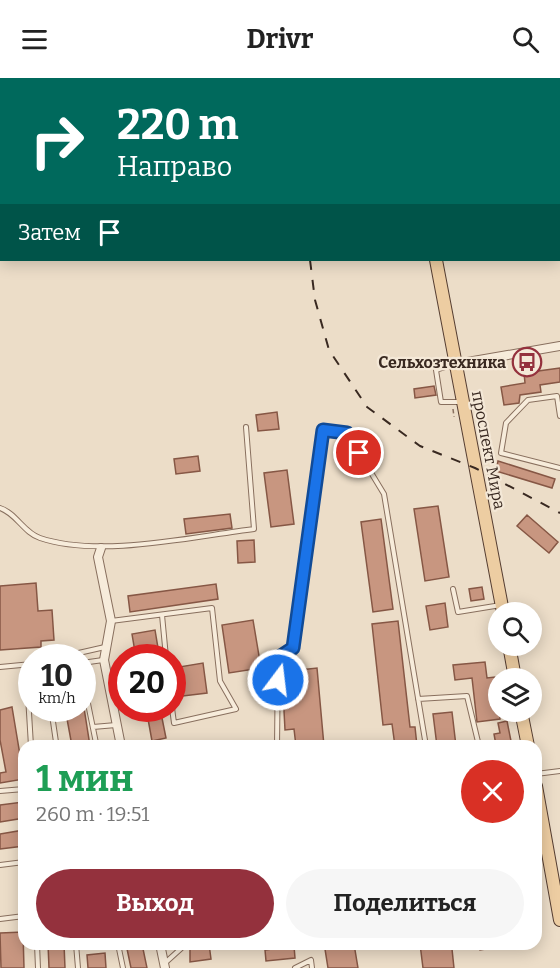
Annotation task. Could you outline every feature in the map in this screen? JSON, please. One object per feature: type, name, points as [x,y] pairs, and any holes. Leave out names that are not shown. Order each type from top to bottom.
[{"type":"main road","name":"проспект Мира","points":[[436,261],[456,364],[457,402],[500,602]]},
{"type":"main road","points":[[523,722],[527,740]]},
{"type":"main road","points":[[542,831],[560,920]]},
{"type":"street","points":[[456,364],[560,346]]},
{"type":"street","points":[[101,548],[98,557],[111,621],[104,660],[120,740]]},
{"type":"street","points":[[161,950],[165,966]]},
{"type":"lane","points":[[456,364],[436,370],[441,402],[457,402]]},
{"type":"lane","points":[[560,416],[557,396],[528,400],[506,423],[501,453],[560,468]]},
{"type":"lane","points":[[0,508],[37,537],[62,544],[101,548],[254,529],[246,428]]},
{"type":"lane","points":[[277,740],[278,658],[293,648],[323,430],[347,433],[384,494],[425,740]]},
{"type":"lane","points":[[453,589],[458,612],[488,610]]},
{"type":"lane","points":[[111,621],[212,608],[220,681],[236,709],[186,720]]},
{"type":"lane","points":[[162,615],[165,644]]},
{"type":"lane","points":[[96,649],[105,647]]},
{"type":"lane","points":[[96,661],[104,660]]},
{"type":"lane","points":[[0,667],[18,665]]},
{"type":"lane","points":[[418,699],[466,696],[477,740]]},
{"type":"lane","points":[[30,722],[31,740]]},
{"type":"lane","points":[[53,722],[56,740]]},
{"type":"lane","points":[[92,722],[95,740]]},
{"type":"lane","points":[[93,727],[117,724]]},
{"type":"lane","points":[[542,773],[560,771]]},
{"type":"lane","points":[[0,791],[18,790]]},
{"type":"lane","points":[[0,866],[18,863]]},
{"type":"lane","points":[[0,919],[18,917]]},
{"type":"lane","points":[[37,950],[38,968]]},
{"type":"lane","points":[[76,950],[78,968]]},
{"type":"lane","points":[[119,950],[123,968]]},
{"type":"lane","points":[[165,966],[180,950]]},
{"type":"lane","points":[[295,968],[310,960],[312,968]]},
{"type":"path","points":[[454,417],[457,402]]},
{"type":"building","points":[[560,368],[560,382],[540,385],[541,392],[520,395],[519,403],[504,405],[501,387],[525,383],[524,373]]},
{"type":"building","points":[[434,386],[436,395],[415,398],[414,389]]},
{"type":"building","points":[[277,412],[279,429],[258,431],[256,415]]},
{"type":"building","points":[[198,456],[200,471],[176,474],[174,459]]},
{"type":"building","points":[[498,461],[555,479],[552,488],[496,471]]},
{"type":"building","points":[[287,470],[294,524],[271,527],[264,473]]},
{"type":"building","points":[[438,506],[449,577],[425,581],[414,509]]},
{"type":"building","points":[[230,514],[232,528],[186,534],[184,519]]},
{"type":"building","points":[[527,515],[558,542],[549,553],[517,526]]},
{"type":"building","points":[[381,519],[393,609],[373,612],[361,522]]},
{"type":"building","points":[[254,540],[255,562],[238,563],[237,541]]},
{"type":"building","points":[[36,583],[38,611],[52,610],[54,640],[41,641],[41,644],[18,644],[18,649],[0,650],[0,586]]},
{"type":"building","points":[[216,584],[218,599],[130,612],[128,596]]},
{"type":"building","points":[[482,587],[484,599],[471,601],[469,589]]},
{"type":"building","points":[[445,603],[448,627],[430,630],[426,606]]},
{"type":"building","points":[[253,620],[261,668],[229,673],[222,625]]},
{"type":"building","points":[[398,621],[410,727],[415,727],[416,740],[394,740],[392,724],[383,725],[372,624]]},
{"type":"building","points":[[155,630],[157,644],[134,644],[132,634]]},
{"type":"building","points":[[485,662],[488,678],[488,721],[477,722],[472,678],[455,680],[453,665]]},
{"type":"building","points":[[203,663],[207,693],[186,696],[186,666]]},
{"type":"building","points":[[317,668],[323,740],[295,740],[294,729],[285,730],[282,672]]},
{"type":"building","points":[[12,707],[18,743],[18,780],[0,783],[0,773],[6,772],[0,740],[0,710]]},
{"type":"building","points":[[452,712],[455,740],[436,740],[433,714]]},
{"type":"building","points":[[68,722],[86,722],[89,740],[71,740]]},
{"type":"building","points":[[149,722],[163,722],[166,738],[152,740]]},
{"type":"building","points":[[507,722],[511,740],[495,740],[494,734],[500,733],[498,723]]},
{"type":"building","points":[[18,803],[18,819],[0,822],[0,805]]},
{"type":"building","points":[[18,831],[18,847],[0,849],[0,834]]},
{"type":"building","points":[[18,932],[18,950],[24,950],[24,968],[1,968],[0,933]]},
{"type":"building","points":[[48,950],[64,950],[65,968],[49,968]]},
{"type":"building","points":[[127,950],[143,950],[147,968],[131,968]]},
{"type":"building","points":[[190,950],[210,950],[211,959],[190,962]]},
{"type":"building","points":[[265,950],[294,950],[295,958],[266,961]]},
{"type":"building","points":[[325,950],[355,950],[358,968],[328,968]]},
{"type":"building","points":[[421,950],[452,950],[454,968],[423,968]]},
{"type":"building","points":[[105,953],[106,968],[88,968],[87,955]]},
{"type":"railway","points":[[310,261],[315,300],[329,350],[367,407],[420,446],[475,468],[560,513]]},
{"type":"place","name":"Сельхозтехника","points":[[527,362]]},
{"type":"route","points":[[278,680],[278,658],[293,648],[323,430],[347,433],[359,453]]}]
